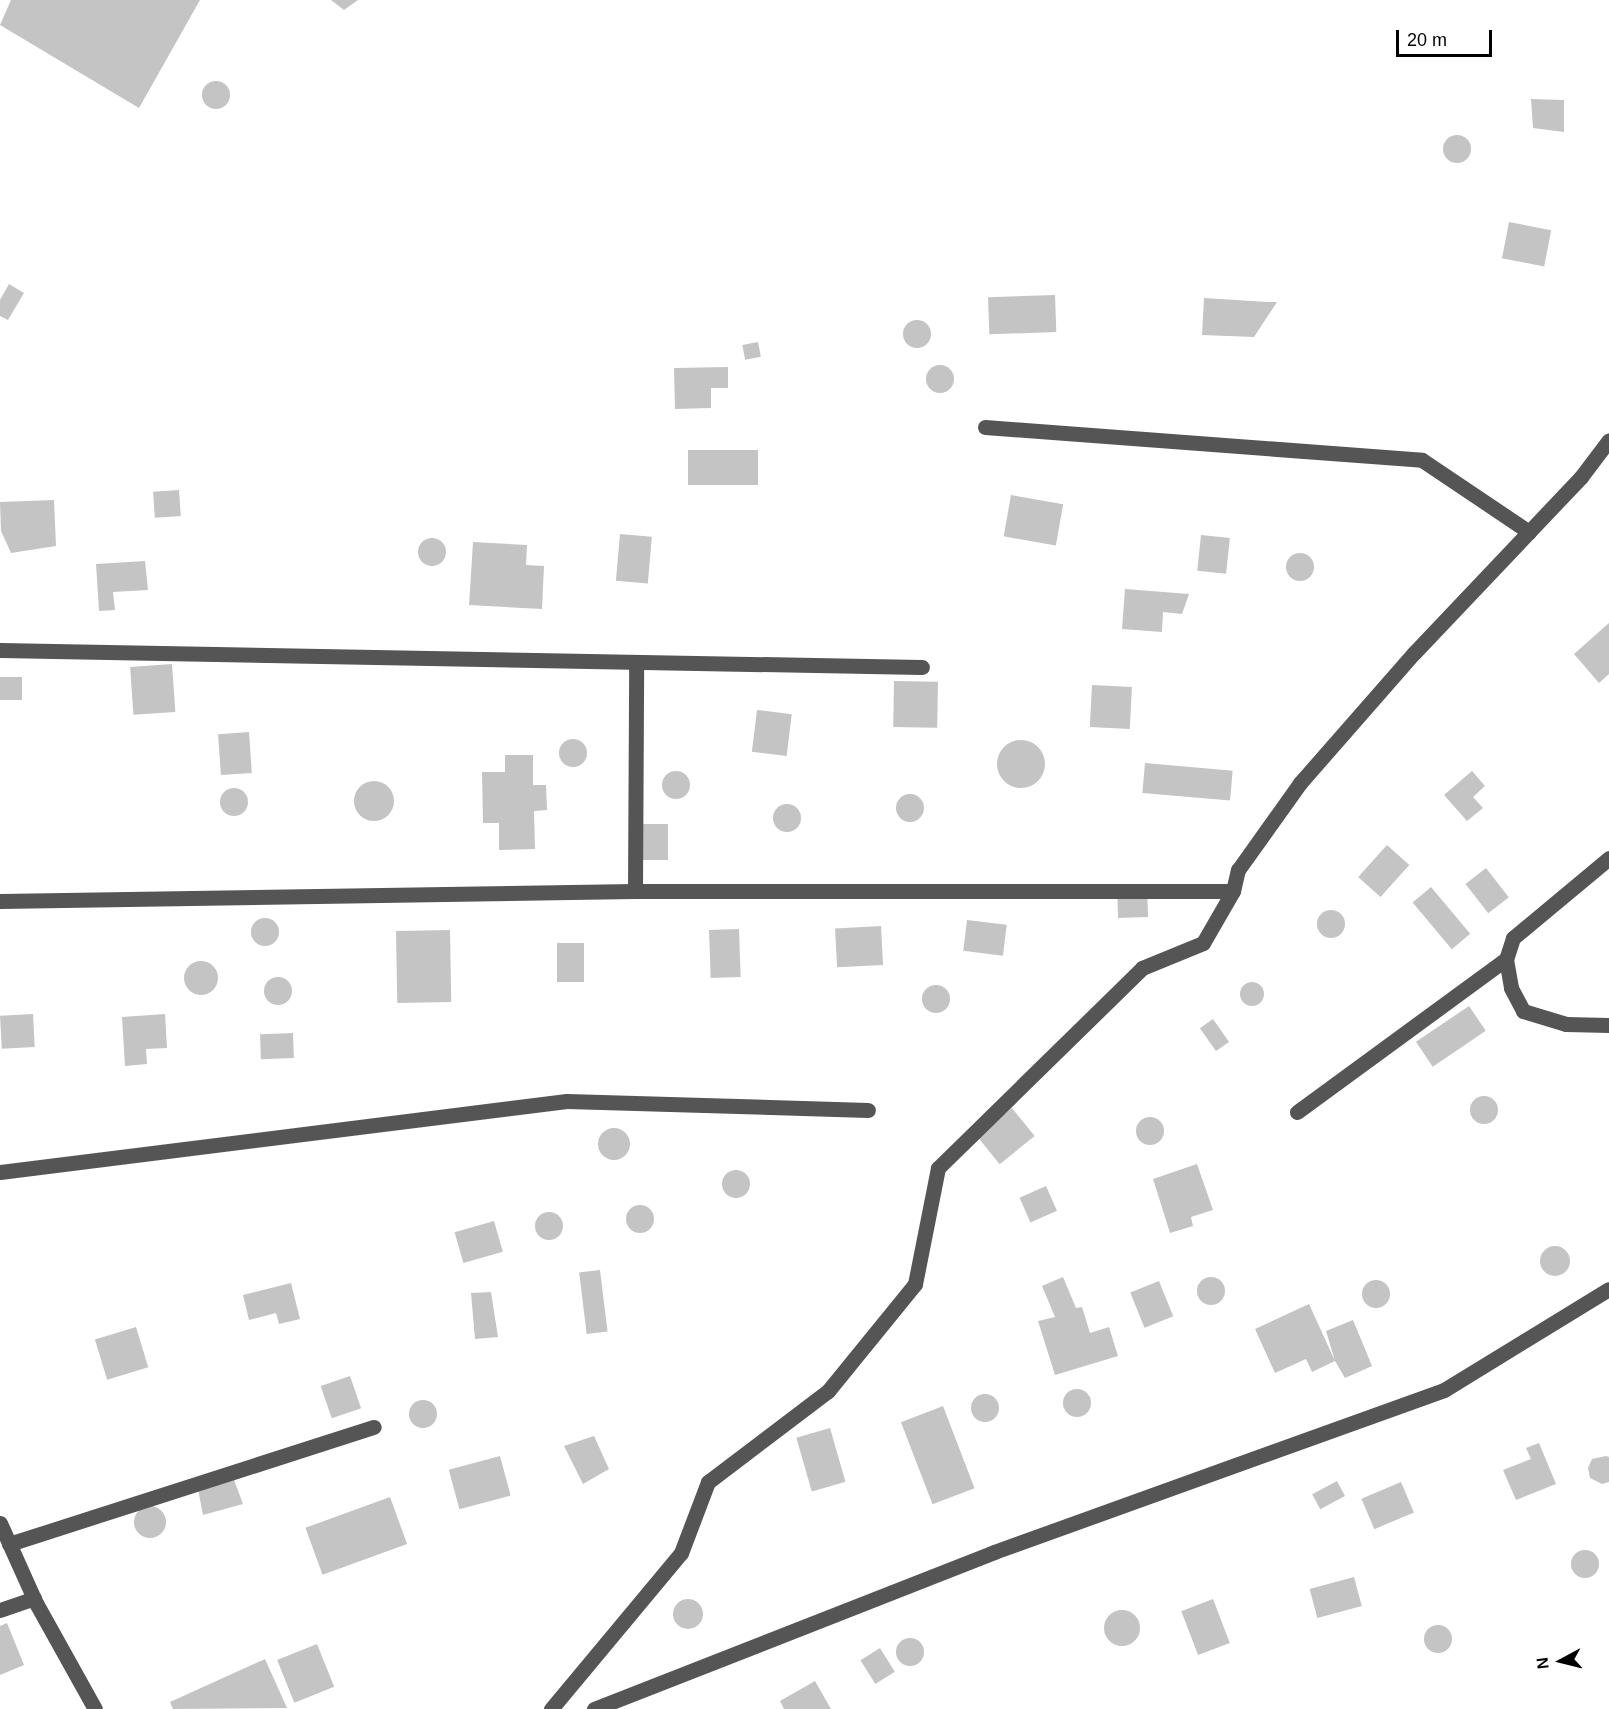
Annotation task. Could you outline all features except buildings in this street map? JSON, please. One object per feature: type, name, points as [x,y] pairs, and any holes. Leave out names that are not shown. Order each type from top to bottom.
[{"type":"street","points":[[985,427],[1422,460],[1529,532]]},
{"type":"street","points":[[551,1709],[681,1553],[708,1482],[828,1391],[915,1284],[938,1168],[1142,968],[1203,943],[1233,891],[1238,870],[1300,783],[1414,653],[1581,477],[1609,440]]},
{"type":"street","points":[[0,650],[922,667]]},
{"type":"street","points":[[635,891],[636,662]]},
{"type":"street","points":[[1609,858],[1513,938],[1506,958],[1511,988],[1523,1011],[1566,1024],[1609,1025]]},
{"type":"street","points":[[0,901],[635,891],[1233,891]]},
{"type":"street","points":[[1297,1112],[1506,958]]},
{"type":"street","points":[[0,1172],[567,1101],[868,1110]]},
{"type":"street","points":[[594,1709],[994,1552],[1444,1390],[1609,1289]]},
{"type":"street","points":[[9,1544],[374,1427]]},
{"type":"street","points":[[0,1523],[34,1598],[95,1709]]},
{"type":"street","points":[[0,1610],[34,1598]]}]
